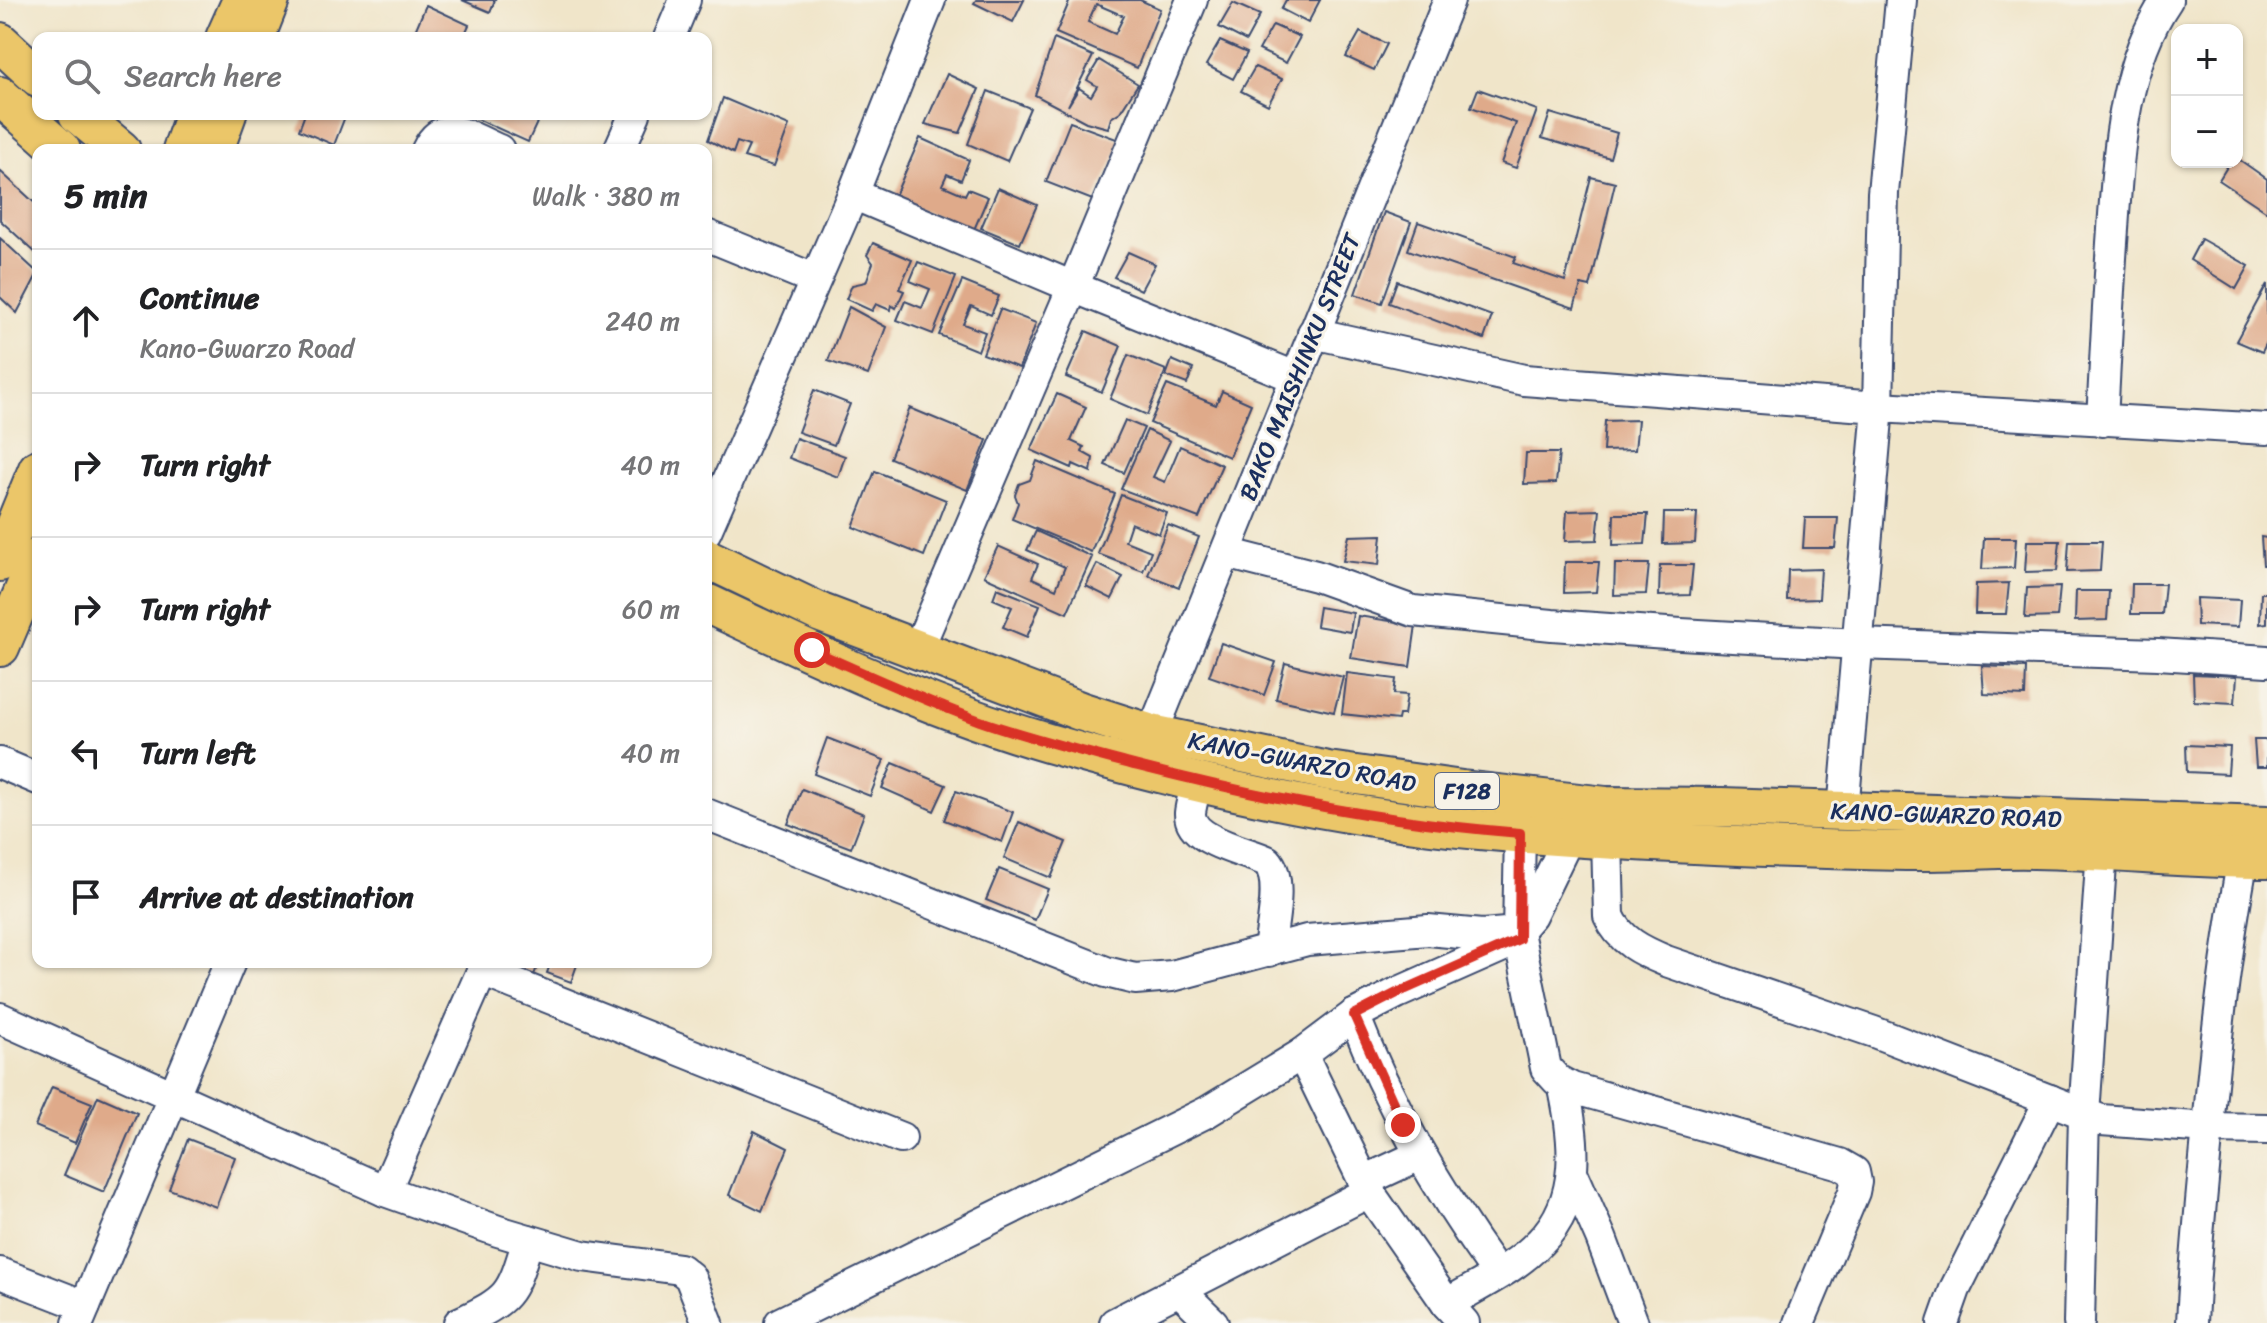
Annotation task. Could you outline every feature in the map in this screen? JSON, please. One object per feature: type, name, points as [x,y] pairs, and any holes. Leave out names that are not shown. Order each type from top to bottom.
[{"type":"main road","points":[[228,32],[242,0]]},
{"type":"main road","points":[[257,32],[270,0]]},
{"type":"main road","points":[[0,42],[32,71]]},
{"type":"main road","points":[[0,96],[54,144]]},
{"type":"main road","points":[[85,120],[114,144]]},
{"type":"main road","points":[[184,144],[193,120]]},
{"type":"main road","points":[[216,144],[225,120]]},
{"type":"main road","points":[[0,562],[32,484]]},
{"type":"main road","name":"KANO-GWARZO ROAD","points":[[712,561],[821,613],[1080,711],[1152,734],[1328,771],[1606,806],[2267,825]]},
{"type":"main road","points":[[0,647],[32,572]]},
{"type":"main road","name":"KANO-GWARZO ROAD","points":[[712,606],[890,685],[1046,743],[1197,781],[1383,818],[1569,837],[1727,846],[1909,851],[2102,849],[2255,859]]},
{"type":"street","points":[[672,32],[685,0]]},
{"type":"street","points":[[712,517],[853,194],[930,0]]},
{"type":"street","points":[[918,649],[1192,0]]},
{"type":"street","name":"BAKO MAISHINKU STREET","points":[[1152,734],[1449,0]]},
{"type":"street","points":[[1843,811],[1878,407],[1883,193],[1901,0]]},
{"type":"street","points":[[2102,421],[2117,177],[2124,122],[2139,59],[2150,29],[2167,0]]},
{"type":"street","points":[[622,144],[632,120]]},
{"type":"street","points":[[430,144],[440,132],[452,131],[484,144]]},
{"type":"street","points":[[853,194],[1295,377]]},
{"type":"street","points":[[712,237],[814,279]]},
{"type":"street","points":[[1313,333],[1524,380],[1878,407],[2267,429]]},
{"type":"street","points":[[1226,553],[1316,576],[1413,611],[1552,625],[1858,644],[2158,654],[2267,661]]},
{"type":"street","points":[[0,763],[32,776]]},
{"type":"street","points":[[1197,781],[1190,815],[1193,828],[1204,836],[1267,861],[1274,868],[1277,880],[1269,951]]},
{"type":"street","points":[[712,816],[1106,972],[1135,979],[1172,976],[1307,940],[1428,930],[1482,935],[1518,934]]},
{"type":"street","points":[[1520,833],[1518,934],[1546,1068],[1563,1084],[1840,1164],[1854,1172],[1854,1192],[1799,1323]]},
{"type":"street","points":[[780,1323],[1207,1112],[1302,1054],[1354,1015],[1518,934],[1531,915],[1569,837]]},
{"type":"street","points":[[1607,838],[1609,916],[1614,928],[1641,950],[1874,1032],[2101,1120],[2267,1129]]},
{"type":"street","points":[[2079,1323],[2084,1115],[2102,849]]},
{"type":"street","points":[[2192,1323],[2201,1183],[2220,996],[2255,859]]},
{"type":"street","points":[[0,1273],[82,1315],[228,968]]},
{"type":"street","points":[[385,1191],[483,968]]},
{"type":"street","points":[[489,968],[901,1138]]},
{"type":"street","points":[[1354,1015],[1420,1155],[1468,1234],[1497,1273]]},
{"type":"street","points":[[0,1018],[385,1191],[582,1256],[680,1269],[690,1277],[708,1323]]},
{"type":"street","points":[[1302,1054],[1366,1186],[1456,1313],[1497,1273],[1532,1250],[1553,1228],[1563,1211],[1574,1150],[1563,1084]]},
{"type":"street","points":[[1943,1323],[1955,1289],[2050,1100]]},
{"type":"street","points":[[1115,1323],[1420,1155]]},
{"type":"street","points":[[1572,1172],[1633,1323]]},
{"type":"street","points":[[459,1323],[497,1305],[515,1285],[528,1240]]},
{"type":"street","points":[[1179,1290],[1213,1323]]},
{"type":"building","points":[[462,0],[495,0],[490,12]]},
{"type":"building","points":[[976,0],[1024,0],[1013,22],[974,3]]},
{"type":"building","points":[[1070,0],[1140,0],[1160,9],[1137,68],[1056,33]],"holes":[[[1096,4],[1124,16],[1115,34],[1088,22]]]},
{"type":"building","points":[[1286,0],[1320,0],[1308,23],[1281,9]]},
{"type":"building","points":[[1233,3],[1260,15],[1246,41],[1219,27]]},
{"type":"building","points":[[426,5],[469,25],[466,32],[415,32]]},
{"type":"building","points":[[1273,25],[1300,37],[1286,63],[1259,50]]},
{"type":"building","points":[[1360,32],[1387,44],[1374,70],[1346,57]]},
{"type":"building","points":[[1054,39],[1093,56],[1068,106],[1079,88],[1091,96],[1097,86],[1087,80],[1099,60],[1138,84],[1120,112],[1111,118],[1108,128],[1086,122],[1035,95]]},
{"type":"building","points":[[1220,41],[1247,53],[1233,79],[1206,65]]},
{"type":"building","points":[[1255,67],[1282,79],[1268,105],[1241,91]]},
{"type":"building","points":[[947,74],[979,89],[960,133],[925,124]]},
{"type":"building","points":[[1478,89],[1537,110],[1516,168],[1501,163],[1516,123],[1471,107]]},
{"type":"building","points":[[988,91],[1030,108],[1007,161],[968,144]]},
{"type":"building","points":[[723,98],[789,126],[774,166],[744,157],[749,146],[737,142],[733,153],[708,140]]},
{"type":"building","points":[[1550,113],[1617,133],[1610,158],[1542,138]]},
{"type":"building","points":[[303,120],[344,120],[334,144],[299,130]]},
{"type":"building","points":[[480,120],[538,120],[528,142]]},
{"type":"building","points":[[1070,122],[1122,141],[1095,201],[1046,182]]},
{"type":"building","points":[[920,138],[969,160],[961,180],[947,174],[942,185],[965,195],[968,189],[988,197],[973,232],[894,198]]},
{"type":"building","points":[[2243,162],[2267,179],[2267,212],[2219,180],[2226,168],[2243,168]]},
{"type":"building","points":[[0,171],[32,200],[32,249],[0,220]]},
{"type":"building","points":[[1591,177],[1615,183],[1590,287],[1581,285],[1574,308],[1408,250],[1418,222],[1516,257],[1513,263],[1565,281]]},
{"type":"building","points":[[998,188],[1037,205],[1020,244],[981,228]]},
{"type":"building","points":[[1384,212],[1411,222],[1382,303],[1355,294]]},
{"type":"building","points":[[0,238],[32,267],[32,284],[17,313],[0,297]]},
{"type":"building","points":[[2201,239],[2249,266],[2236,289],[2190,260]]},
{"type":"building","points":[[873,243],[912,260],[899,289],[904,291],[896,308],[891,305],[890,310],[876,304],[872,311],[846,299],[852,285],[866,282],[873,263],[867,255]]},
{"type":"building","points":[[1128,252],[1155,264],[1141,290],[1114,277]]},
{"type":"building","points":[[918,262],[956,277],[933,334],[897,320],[905,301],[922,308],[930,289],[910,281]]},
{"type":"building","points":[[962,281],[999,296],[991,315],[971,306],[963,324],[985,332],[978,351],[939,335]]},
{"type":"building","points":[[1397,281],[1492,316],[1484,339],[1389,303]]},
{"type":"building","points":[[2267,284],[2267,342],[2262,352],[2236,341]]},
{"type":"building","points":[[849,307],[886,327],[868,375],[828,361]]},
{"type":"building","points":[[1000,309],[1036,323],[1019,368],[983,354]]},
{"type":"building","points":[[1086,331],[1121,346],[1102,392],[1066,377]]},
{"type":"building","points":[[1128,355],[1166,370],[1147,415],[1110,399]]},
{"type":"building","points":[[1172,360],[1193,369],[1187,384],[1166,376]]},
{"type":"building","points":[[1167,385],[1216,405],[1222,391],[1251,404],[1229,457],[1150,423]]},
{"type":"building","points":[[814,390],[850,404],[834,445],[798,432]]},
{"type":"building","points":[[1057,394],[1086,407],[1071,441],[1084,447],[1082,452],[1093,458],[1091,472],[1073,464],[1072,468],[1031,450]]},
{"type":"building","points":[[910,408],[987,440],[967,490],[890,458]]},
{"type":"building","points":[[1125,420],[1144,428],[1124,473],[1105,465]]},
{"type":"building","points":[[1638,420],[1635,450],[1603,451],[1605,421]]},
{"type":"building","points":[[1147,430],[1170,441],[1153,477],[1165,482],[1180,446],[1222,465],[1199,518],[1121,489]]},
{"type":"building","points":[[796,438],[845,456],[838,477],[789,458]]},
{"type":"building","points":[[1526,453],[1559,453],[1556,483],[1524,484]]},
{"type":"building","points":[[1037,461],[1115,494],[1091,552],[1012,519],[1018,503],[1015,495],[1019,484],[1030,480]]},
{"type":"building","points":[[875,471],[946,500],[924,556],[853,527]]},
{"type":"building","points":[[1121,495],[1167,513],[1159,534],[1131,523],[1125,541],[1151,551],[1143,571],[1098,554]]},
{"type":"building","points":[[1600,510],[1597,540],[1565,541],[1567,511]]},
{"type":"building","points":[[1664,513],[1697,513],[1695,543],[1663,544]]},
{"type":"building","points":[[1614,514],[1648,514],[1645,544],[1613,545]]},
{"type":"building","points":[[1805,518],[1838,518],[1835,548],[1803,548]]},
{"type":"building","points":[[1168,525],[1199,537],[1179,587],[1148,575]]},
{"type":"building","points":[[1036,531],[1092,557],[1067,613],[984,576],[998,546],[1038,564],[1032,578],[1056,589],[1065,567],[1027,550]]},
{"type":"building","points":[[1382,535],[1379,565],[1343,561],[1349,536]]},
{"type":"building","points":[[2261,537],[2267,538],[2267,565],[2263,565]]},
{"type":"building","points":[[1984,538],[2016,538],[2014,568],[1982,569]]},
{"type":"building","points":[[2027,541],[2060,541],[2057,571],[2025,572]]},
{"type":"building","points":[[2069,541],[2102,541],[2100,571],[2067,572]]},
{"type":"building","points":[[1565,562],[1599,562],[1596,592],[1564,593]]},
{"type":"building","points":[[1097,564],[1123,577],[1112,599],[1086,586]]},
{"type":"building","points":[[1615,564],[1649,564],[1646,594],[1614,595]]},
{"type":"building","points":[[1660,565],[1693,565],[1690,595],[1659,596]]},
{"type":"building","points":[[1821,569],[1819,599],[1787,600],[1788,570]]},
{"type":"building","points":[[2009,583],[2006,614],[1975,614],[1976,584]]},
{"type":"building","points":[[2132,584],[2165,584],[2162,614],[2131,614]]},
{"type":"building","points":[[2060,587],[2057,617],[2025,618],[2027,588]]},
{"type":"building","points":[[997,588],[1040,605],[1027,637],[1003,627],[1012,607],[993,599]]},
{"type":"building","points":[[2076,591],[2109,591],[2107,620],[2075,621]]},
{"type":"building","points":[[2261,593],[2267,593],[2267,623],[2260,624]]},
{"type":"building","points":[[2196,598],[2240,600],[2238,627],[2197,625]]},
{"type":"building","points":[[1319,607],[1353,613],[1350,632],[1316,626]]},
{"type":"building","points":[[1358,616],[1416,625],[1410,667],[1351,658]]},
{"type":"building","points":[[1221,643],[1276,662],[1264,695],[1209,676]]},
{"type":"building","points":[[1285,663],[1343,677],[1334,712],[1276,699]]},
{"type":"building","points":[[1982,666],[2026,668],[2025,696],[1984,694]]},
{"type":"building","points":[[1347,673],[1396,679],[1394,694],[1407,695],[1404,715],[1399,715],[1398,720],[1342,714]]},
{"type":"building","points":[[2193,674],[2237,676],[2235,703],[2194,701]]},
{"type":"building","points":[[827,738],[884,760],[870,796],[814,774]]},
{"type":"building","points":[[2254,740],[2267,740],[2267,767],[2256,767]]},
{"type":"building","points":[[2186,745],[2230,747],[2228,774],[2187,772]]},
{"type":"building","points":[[893,763],[946,785],[934,811],[882,788]]},
{"type":"building","points":[[802,789],[864,814],[851,848],[788,824]]},
{"type":"building","points":[[956,791],[1013,812],[1002,842],[944,820]]},
{"type":"building","points":[[1019,822],[1066,842],[1051,878],[1004,858]]},
{"type":"building","points":[[999,869],[1048,889],[1035,920],[986,900]]},
{"type":"building","points":[[517,968],[537,968],[534,975]]},
{"type":"building","points":[[549,968],[576,968],[571,982],[547,973]]},
{"type":"building","points":[[52,1087],[92,1103],[75,1143],[35,1126]]},
{"type":"building","points":[[98,1096],[137,1113],[104,1192],[64,1175]]},
{"type":"building","points":[[754,1131],[788,1148],[762,1211],[729,1195]]},
{"type":"building","points":[[188,1139],[235,1157],[216,1207],[169,1189]]},
{"type":"route","points":[[812,650],[890,685],[1046,743],[1312,806],[1397,820],[1520,833],[1519,939],[1354,1015],[1403,1125]]}]
